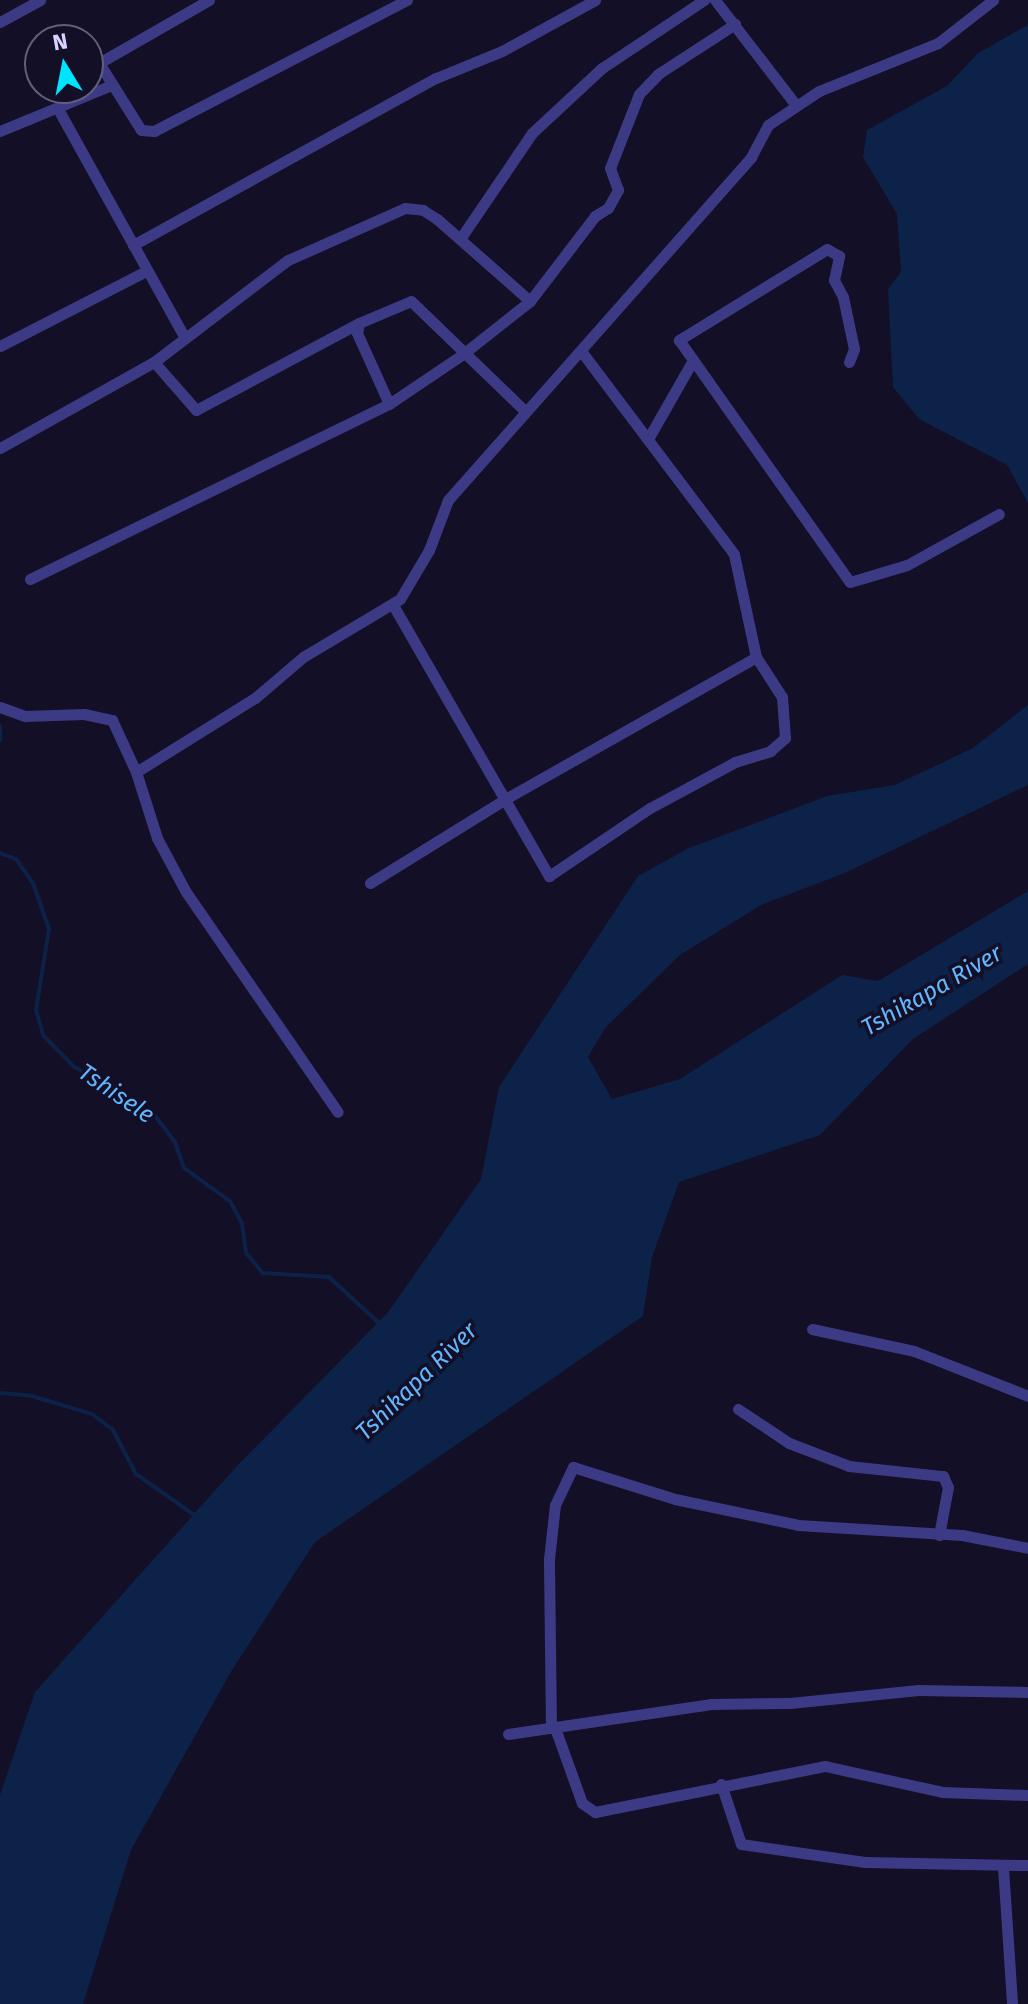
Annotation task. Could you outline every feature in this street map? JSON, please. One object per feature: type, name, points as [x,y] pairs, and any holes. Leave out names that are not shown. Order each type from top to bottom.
[{"type":"street","points":[[0,22],[40,0]]},
{"type":"street","points":[[209,0],[101,60],[100,69],[109,86],[138,128],[154,131],[407,0]]},
{"type":"street","points":[[133,245],[436,78],[502,51],[595,0]]},
{"type":"street","points":[[460,239],[532,133],[602,68],[704,0]]},
{"type":"street","points":[[715,0],[796,105]]},
{"type":"street","points":[[136,772],[255,698],[303,657],[393,605],[429,550],[448,500],[523,409],[581,351],[751,157],[768,125],[796,105],[846,79],[938,43],[993,0]]},
{"type":"street","points":[[30,579],[389,404],[463,354],[530,301],[595,216],[608,208],[618,190],[610,168],[639,94],[658,74],[735,24]]},
{"type":"street","points":[[0,131],[109,86]]},
{"type":"street","points":[[58,109],[185,338]]},
{"type":"street","points":[[0,448],[154,362],[288,260],[405,208],[423,210],[530,301]]},
{"type":"street","points":[[849,362],[854,349],[843,297],[834,280],[839,256],[827,249],[679,340],[850,582],[907,565],[999,514]]},
{"type":"street","points":[[0,346],[146,271]]},
{"type":"street","points":[[154,362],[196,410],[359,323],[411,301],[523,409]]},
{"type":"street","points":[[359,323],[357,333],[389,404]]},
{"type":"street","points":[[393,605],[507,798],[545,873],[553,875],[650,808],[735,762],[770,751],[785,738],[782,697],[756,657],[734,554],[581,351]]},
{"type":"street","points":[[648,439],[693,360]]},
{"type":"street","points":[[370,883],[507,798],[756,657]]},
{"type":"street","points":[[0,707],[44,718],[106,717],[136,772],[157,838],[186,892],[338,1112]]},
{"type":"street","points":[[812,1329],[914,1351],[1028,1396]]},
{"type":"street","points":[[738,1409],[789,1443],[849,1466],[943,1476],[948,1487],[939,1535]]},
{"type":"street","points":[[1028,1548],[939,1535],[798,1525],[675,1499],[573,1467],[555,1505],[549,1559],[553,1728],[565,1765],[590,1810],[825,1766],[942,1792],[1028,1795]]},
{"type":"street","points":[[508,1734],[710,1704],[790,1703],[918,1690],[1028,1692]]},
{"type":"street","points":[[721,1784],[741,1844],[865,1862],[1003,1867],[1028,1865]]},
{"type":"street","points":[[1003,1867],[1012,2004]]},
{"type":"water","points":[[1028,25],[1028,503],[1007,465],[919,419],[893,387],[888,289],[901,272],[897,214],[863,157],[867,130],[947,86],[978,53]]},
{"type":"water","name":"Tshikapa River","points":[[1028,705],[1028,785],[845,873],[761,905],[680,955],[605,1028],[588,1057],[612,1099],[680,1079],[842,975],[878,981],[1028,891],[1028,964],[913,1039],[820,1135],[679,1182],[652,1257],[643,1316],[315,1542],[232,1670],[131,1850],[83,2004],[0,2004],[0,1795],[35,1692],[236,1467],[389,1311],[481,1179],[499,1087],[638,876],[689,848],[827,796],[895,785],[973,748]]},
{"type":"waterway","name":"Tshisele","points":[[0,726],[0,740]]},
{"type":"waterway","name":"Tshisele","points":[[0,853],[16,859],[33,883],[49,929],[36,1010],[43,1035],[73,1066],[153,1113],[175,1142],[184,1168],[230,1201],[242,1224],[246,1253],[263,1273],[329,1277],[380,1324]]},
{"type":"waterway","points":[[0,1393],[32,1396],[92,1414],[113,1430],[136,1474],[197,1517]]}]
